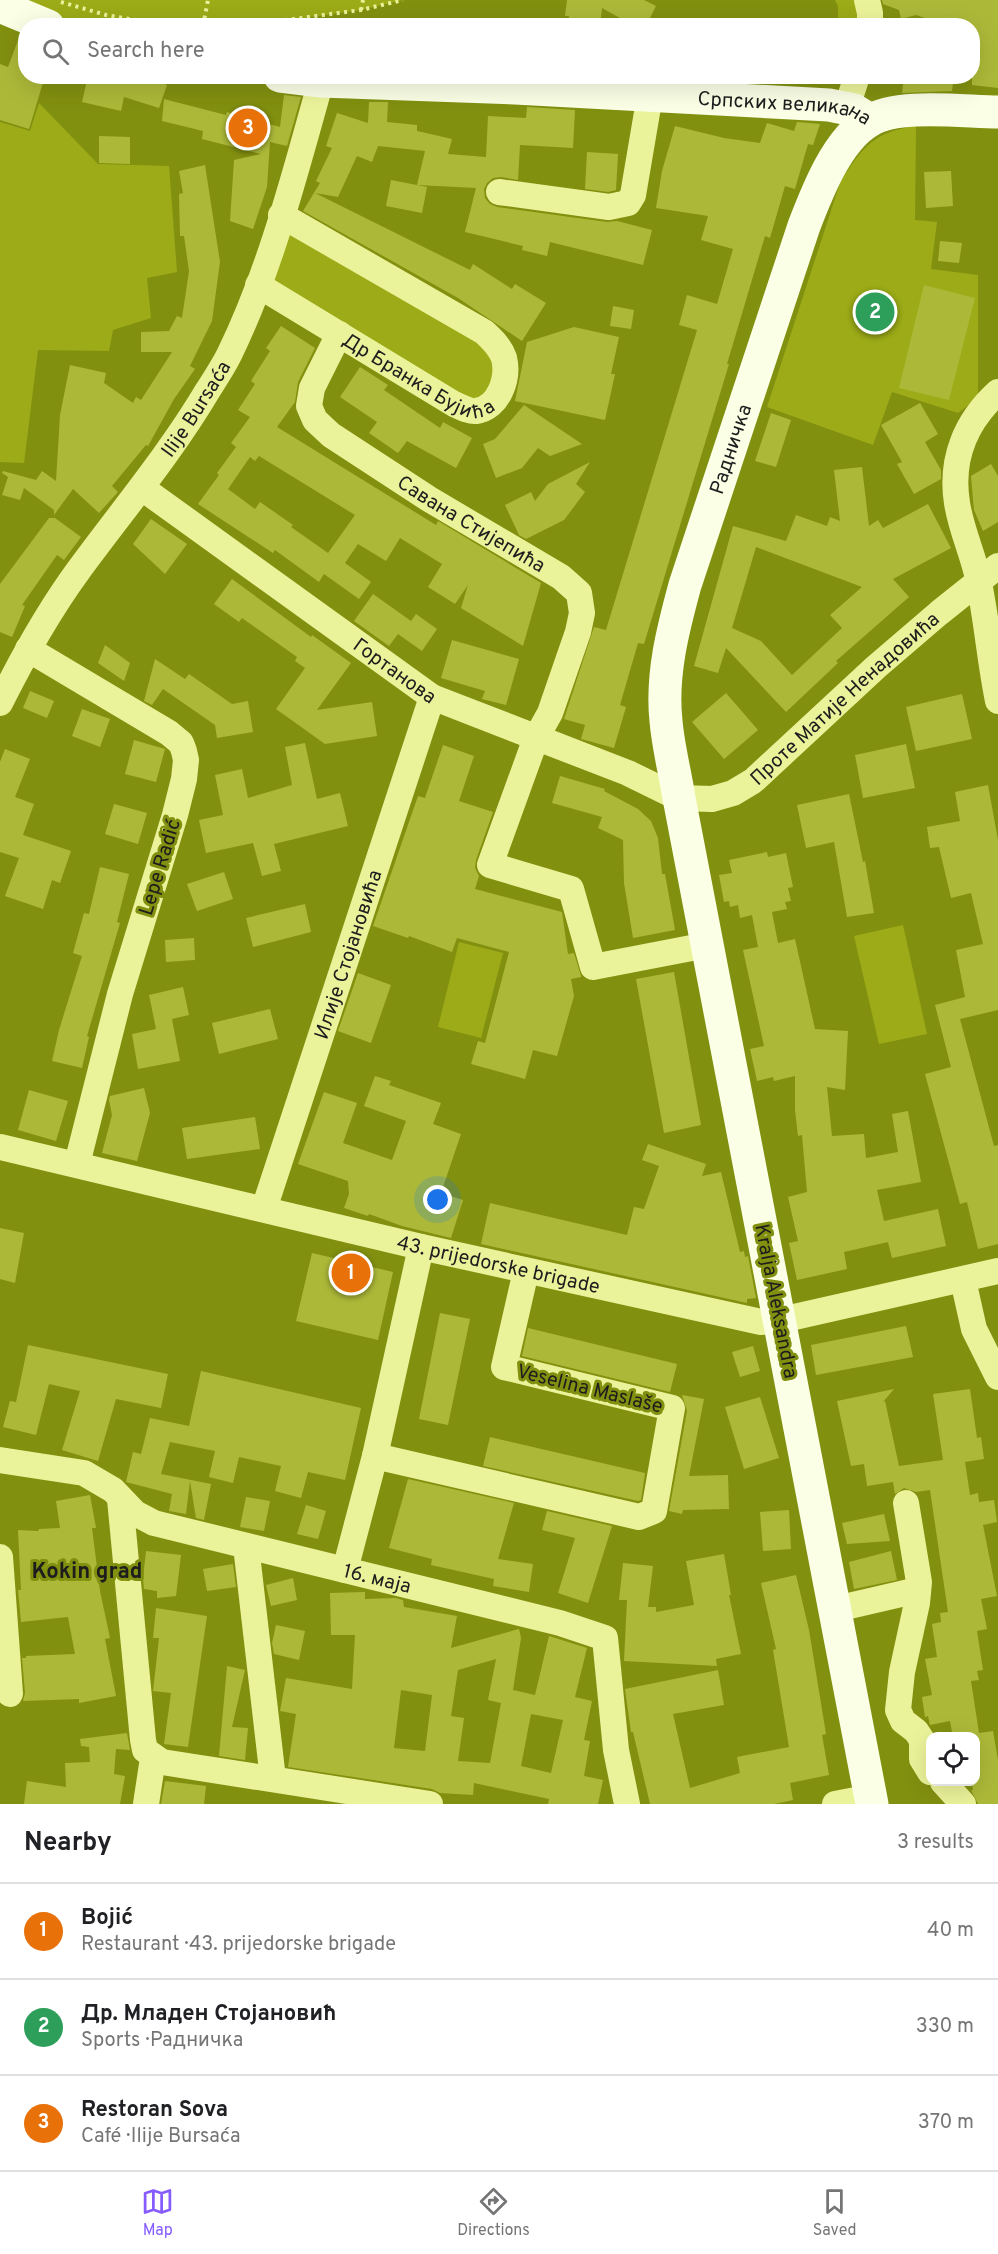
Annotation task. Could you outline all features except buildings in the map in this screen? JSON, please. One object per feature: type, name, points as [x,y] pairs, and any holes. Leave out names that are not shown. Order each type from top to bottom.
[{"type":"main road","points":[[0,6],[29,18]]},
{"type":"main road","name":"Српских великана","points":[[392,84],[650,95],[858,114],[919,110],[998,112]]},
{"type":"main road","name":"Радничка","points":[[679,798],[666,721],[665,687],[671,644],[685,585],[814,199],[834,161],[849,140],[858,114]]},
{"type":"main road","name":"Kralja Aleksandra","points":[[679,798],[781,1320],[871,1800]]},
{"type":"street","points":[[867,0],[870,18]]},
{"type":"street","name":"Ilije Bursaća","points":[[0,703],[28,649],[77,572],[188,424],[228,356],[258,285],[320,84]]},
{"type":"street","points":[[857,84],[858,114]]},
{"type":"street","points":[[499,192],[609,207],[628,203],[633,195],[650,95]]},
{"type":"street","name":"Др Бранка Бујића","points":[[258,285],[454,404],[474,412],[486,408],[498,396],[504,382],[504,357],[496,343],[484,332],[281,215]]},
{"type":"street","name":"Савана Стијепића","points":[[339,334],[312,388],[309,406],[315,420],[331,435],[429,498],[554,572],[579,593],[582,613],[578,632],[550,713],[536,738]]},
{"type":"street","points":[[998,392],[973,419],[954,470],[957,504],[989,574],[998,701]]},
{"type":"street","name":"Гортанова","points":[[142,488],[432,697],[628,773],[679,798]]},
{"type":"street","name":"Проте Матије Ненадовића","points":[[679,798],[712,799],[733,793],[753,781],[876,667],[989,574]]},
{"type":"street","name":"Lepe Radić","points":[[28,649],[169,733],[181,743],[186,760],[175,815],[120,994],[77,1164]]},
{"type":"street","name":"Илије Стојановића","points":[[264,1209],[432,697]]},
{"type":"street","points":[[536,738],[490,865],[572,889],[593,967],[707,945]]},
{"type":"street","name":"43. prijedorske brigade","points":[[0,1147],[421,1247],[761,1322],[781,1320],[998,1271]]},
{"type":"street","points":[[345,1570],[375,1456],[421,1247]]},
{"type":"street","name":"Veselina Maslaše","points":[[375,1456],[639,1517],[654,1511],[672,1408],[504,1367],[526,1270]]},
{"type":"street","points":[[963,1280],[974,1329],[998,1377]]},
{"type":"street","name":"16. маја","points":[[0,1460],[84,1473],[113,1490],[120,1500],[135,1513],[154,1523],[560,1623],[604,1638],[616,1750],[627,1804]]},
{"type":"street","points":[[120,1500],[143,1740],[145,1750],[153,1758],[162,1762],[273,1779],[382,1801],[430,1804]]},
{"type":"street","points":[[906,1503],[916,1551],[918,1590],[902,1672],[898,1710],[903,1721],[916,1731],[922,1740],[922,1759],[926,1766]]},
{"type":"street","points":[[246,1546],[273,1779]]},
{"type":"street","points":[[0,1557],[10,1694]]},
{"type":"street","points":[[836,1609],[918,1590]]},
{"type":"street","points":[[146,1804],[153,1758]]},
{"type":"street","points":[[947,1786],[963,1804]]},
{"type":"street","points":[[835,1804],[871,1800]]},
{"type":"path","points":[[54,0],[124,18]]},
{"type":"path","points":[[204,18],[208,0]]},
{"type":"path","points":[[361,10],[363,0]]},
{"type":"path","points":[[300,18],[361,10],[403,0]]},
{"type":"green space","points":[[16,0],[403,0],[361,10],[304,18],[60,18]]},
{"type":"green space","points":[[835,0],[860,0],[861,18],[838,18],[838,6]]},
{"type":"green space","points":[[39,103],[98,164],[169,166],[177,272],[147,278],[151,318],[113,330],[109,351],[38,350],[24,463],[0,462],[0,122],[30,131]]},
{"type":"green space","points":[[916,126],[915,220],[937,222],[931,269],[978,275],[978,398],[958,413],[892,392],[873,445],[767,407],[841,180],[871,142],[890,132]]},
{"type":"green space","points":[[286,227],[488,343],[500,368],[479,405],[265,279]]},
{"type":"green space","points":[[903,925],[927,1034],[879,1044],[854,936]]},
{"type":"green space","points":[[459,942],[503,953],[481,1038],[438,1027]]},
{"type":"place","name":"Restoran Sova","points":[[248,128]]},
{"type":"place","name":"Др. Младен Стојановић","points":[[875,312]]},
{"type":"place","name":"Bojić","points":[[351,1273]]},
{"type":"district","name":"Kokin grad","points":[[87,1570]]}]
